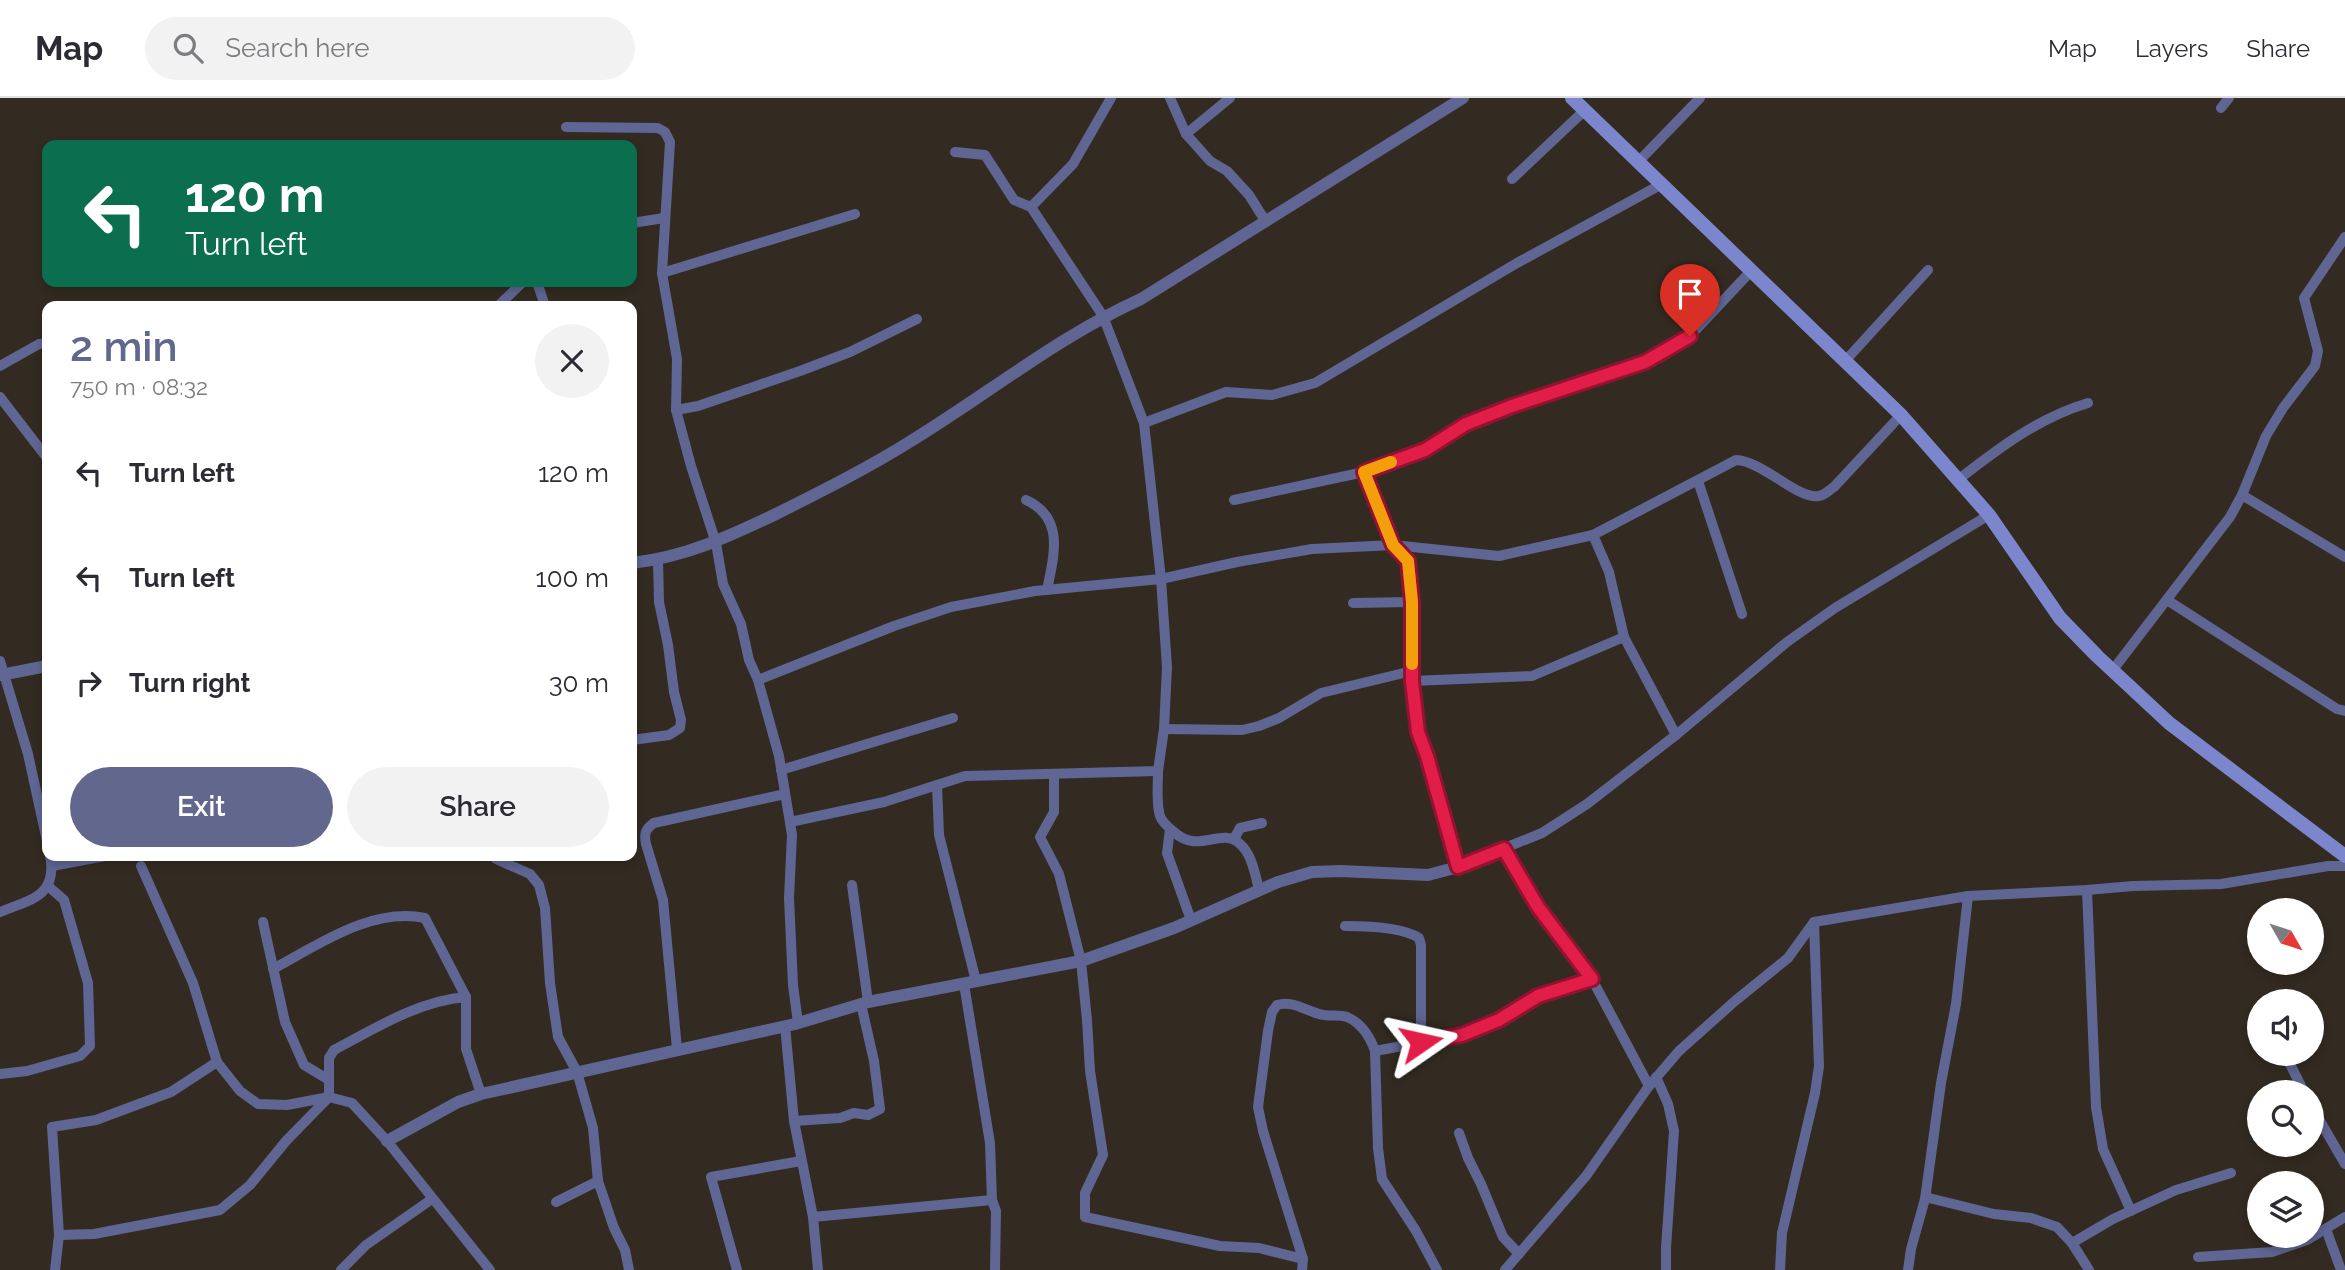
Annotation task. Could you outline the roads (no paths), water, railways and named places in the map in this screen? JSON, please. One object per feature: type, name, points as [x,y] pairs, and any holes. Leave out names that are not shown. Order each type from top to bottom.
[{"type":"main road","points":[[1572,98],[1901,415],[1989,515],[2060,618],[2112,671],[2169,723],[2345,856]]},
{"type":"street","points":[[1031,207],[1073,163],[1111,98]]},
{"type":"street","points":[[1170,98],[1186,134],[1249,195],[1266,222]]},
{"type":"street","points":[[1186,134],[1230,98]]},
{"type":"street","points":[[637,559],[658,560],[716,543],[810,497],[910,442],[1103,316],[1141,299],[1463,98]]},
{"type":"street","points":[[1639,160],[1700,98]]},
{"type":"street","points":[[2221,108],[2229,98]]},
{"type":"street","points":[[1512,179],[1585,110]]},
{"type":"street","points":[[566,127],[657,128],[665,132],[670,142],[662,273],[677,359],[676,410],[716,543],[723,584],[741,624],[749,660],[758,680],[781,769],[792,835],[789,898],[794,1121],[813,1217],[818,1270]]},
{"type":"street","points":[[955,152],[985,155],[990,160],[1014,200],[1031,207],[1103,316],[1144,423],[1161,579],[1167,667],[1164,729],[1158,771],[1160,817],[1170,829],[1187,841],[1200,843],[1222,837],[1234,839],[1243,846],[1250,859],[1259,889]]},
{"type":"street","points":[[1144,423],[1226,392],[1272,395],[1315,383],[1517,262],[1662,184]]},
{"type":"street","points":[[662,273],[855,214]]},
{"type":"street","points":[[637,222],[664,218]]},
{"type":"street","points":[[2112,671],[2230,517],[2272,426],[2315,366],[2318,351],[2304,298],[2345,237]]},
{"type":"street","points":[[1846,360],[1928,270]]},
{"type":"street","points":[[1234,500],[1364,472],[1425,450],[1466,424],[1645,362],[1690,336],[1751,271]]},
{"type":"street","points":[[503,301],[518,287]]},
{"type":"street","points":[[676,410],[698,406],[800,372],[850,352],[917,318]]},
{"type":"street","points":[[0,366],[42,344]]},
{"type":"street","points":[[0,397],[42,452]]},
{"type":"street","points":[[1959,480],[1999,448],[2036,424],[2064,410],[2088,403]]},
{"type":"street","points":[[758,680],[894,626],[951,607],[1047,590],[1161,579],[1312,549],[1393,545],[1499,556],[1593,535],[1736,460],[1753,464],[1807,495],[1822,495],[1834,487],[1901,415]]},
{"type":"street","points":[[1364,472],[1393,545],[1408,561],[1412,602],[1412,676],[1418,732],[1458,867]]},
{"type":"street","points":[[1698,481],[1742,614]]},
{"type":"street","points":[[2242,495],[2345,556]]},
{"type":"street","points":[[1026,500],[1038,505],[1050,518],[1055,551],[1047,590]]},
{"type":"street","points":[[387,1141],[458,1102],[481,1094],[791,1024],[865,1003],[1081,961],[1191,920],[1259,889],[1312,872],[1428,875],[1458,867],[1542,834],[1587,804],[1676,735],[1797,635],[1835,608],[1989,515]]},
{"type":"street","points":[[1593,535],[1609,572],[1625,637],[1676,735]]},
{"type":"street","points":[[637,739],[669,735],[680,728],[681,720],[659,603],[658,560]]},
{"type":"street","points":[[2167,600],[2337,709],[2345,711]]},
{"type":"street","points":[[1353,603],[1412,602]]},
{"type":"street","points":[[1164,729],[1242,730],[1279,718],[1321,693],[1412,676],[1532,676],[1625,637]]},
{"type":"street","points":[[0,661],[2,675],[28,754],[42,818]]},
{"type":"street","points":[[2,675],[42,667]]},
{"type":"street","points":[[781,769],[953,718]]},
{"type":"street","points":[[790,822],[884,802],[965,776],[1158,771]]},
{"type":"street","points":[[1054,775],[1054,813],[1040,837],[1059,874],[1081,961],[1090,1071],[1103,1155],[1085,1193],[1085,1217],[1220,1246],[1259,1248],[1303,1265]]},
{"type":"street","points":[[937,785],[939,835],[970,983],[990,1143],[992,1200],[996,1211],[995,1270]]},
{"type":"street","points":[[677,1049],[663,901],[645,836],[647,828],[654,822],[785,794]]},
{"type":"street","points":[[1234,839],[1240,828],[1262,823]]},
{"type":"street","points":[[1170,829],[1167,853],[1191,920]]},
{"type":"street","points":[[1167,853],[1187,841]]},
{"type":"street","points":[[1504,849],[1538,907],[1592,979],[1668,1104],[1674,1131],[1666,1270]]},
{"type":"street","points":[[0,912],[40,896],[48,886],[51,861]]},
{"type":"street","points":[[501,861],[530,874],[539,885],[545,908],[550,983],[558,1038],[577,1072],[593,1128],[598,1181],[614,1228],[625,1250],[629,1270]]},
{"type":"street","points":[[141,866],[193,983],[217,1062],[240,1091],[258,1104],[287,1105],[329,1097],[352,1103],[387,1141],[490,1270]]},
{"type":"street","points":[[1506,1270],[1586,1176],[1653,1081],[1688,1043],[1788,958],[1814,922],[1968,896],[2133,886],[2221,884],[2328,866],[2345,866]]},
{"type":"street","points":[[794,1121],[840,1118],[854,1113],[869,1115],[880,1109],[852,885]]},
{"type":"street","points":[[0,1074],[27,1071],[80,1056],[90,1046],[88,983],[64,900],[48,886]]},
{"type":"street","points":[[2087,890],[2095,1107],[2103,1149],[2132,1211]]},
{"type":"street","points":[[1908,1270],[1925,1199],[1941,1083],[1956,1004],[1968,896]]},
{"type":"street","points":[[272,969],[365,921],[412,915],[425,918],[466,997],[466,1049],[481,1094]]},
{"type":"street","points":[[263,922],[285,1022],[304,1065],[329,1080]]},
{"type":"street","points":[[1780,1270],[1782,1233],[1819,1066],[1814,922]]},
{"type":"street","points":[[1345,926],[1366,926],[1411,933],[1419,938],[1421,1042]]},
{"type":"street","points":[[1375,1051],[1462,1035],[1499,1020],[1538,996],[1592,979]]},
{"type":"street","points":[[59,1235],[94,1234],[220,1210],[250,1185],[286,1141],[329,1097],[330,1058],[334,1050],[416,1009],[443,999],[466,997]]},
{"type":"street","points":[[1303,1265],[1258,1107],[1272,1012],[1277,1005],[1286,1002],[1321,1015],[1347,1017],[1370,1038],[1375,1051],[1381,1179],[1416,1231],[1437,1270]]},
{"type":"street","points":[[55,1270],[59,1235],[51,1127],[96,1120],[171,1092],[217,1062]]},
{"type":"street","points":[[2324,1128],[2345,1164]]},
{"type":"street","points":[[1460,1132],[1468,1158],[1503,1237],[1519,1254]]},
{"type":"street","points":[[737,1270],[711,1177],[801,1161]]},
{"type":"street","points":[[2072,1243],[2113,1219],[2176,1190],[2231,1173]]},
{"type":"street","points":[[556,1202],[598,1181]]},
{"type":"street","points":[[341,1270],[366,1245],[432,1199]]},
{"type":"street","points":[[1925,1199],[1994,1214],[2031,1218],[2057,1227],[2072,1243],[2089,1270]]},
{"type":"street","points":[[813,1217],[992,1200]]},
{"type":"street","points":[[2198,1257],[2272,1252],[2307,1240],[2345,1217]]},
{"type":"street","points":[[2326,1229],[2341,1270]]}]
